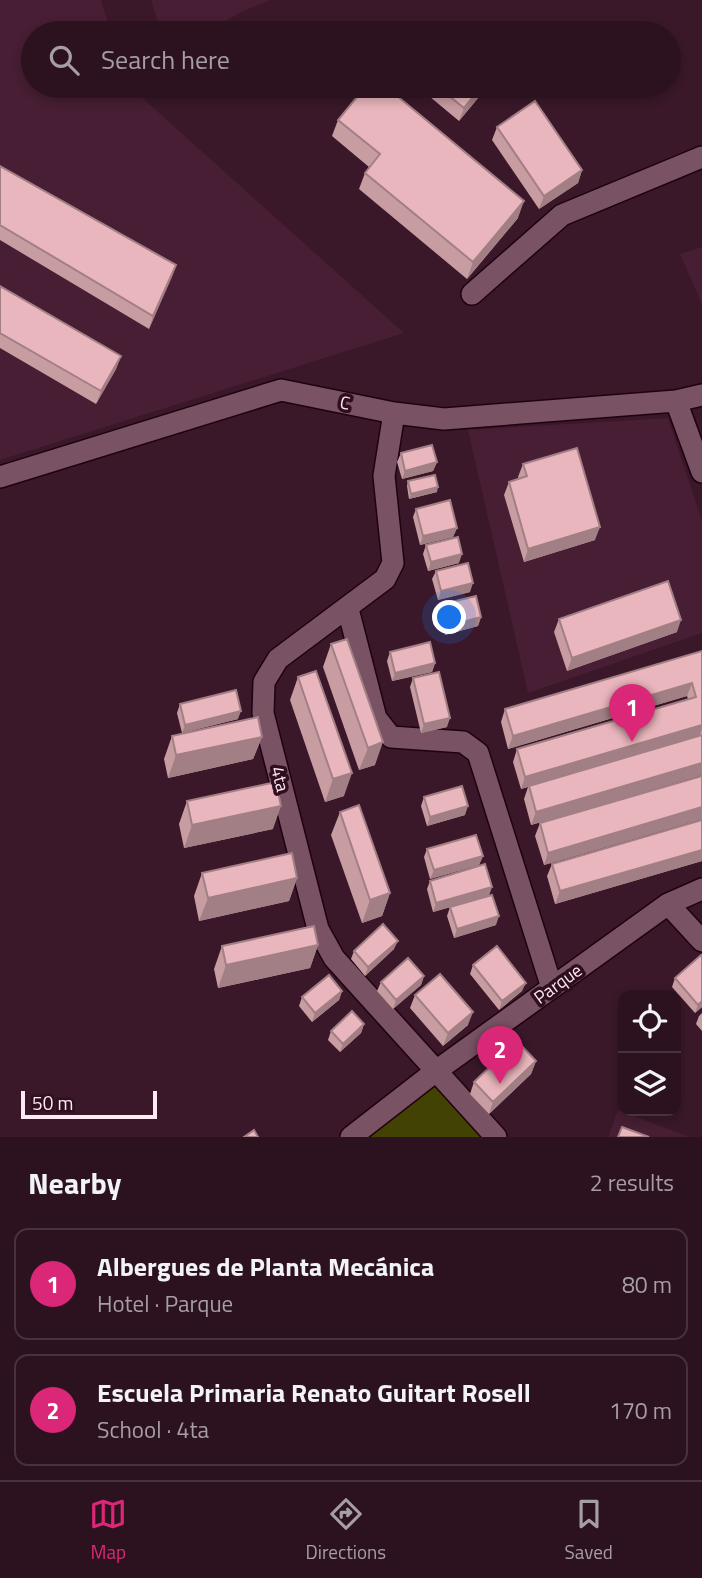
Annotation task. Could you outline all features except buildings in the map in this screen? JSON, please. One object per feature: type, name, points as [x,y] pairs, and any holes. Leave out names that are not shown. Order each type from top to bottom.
[{"type":"street","points":[[472,294],[562,215],[702,157]]},
{"type":"street","name":"C","points":[[0,477],[281,390],[394,413],[444,419],[677,401],[702,395]]},
{"type":"street","points":[[677,401],[702,472]]},
{"type":"street","name":"4ta","points":[[394,413],[384,476],[393,563],[385,579],[278,659],[264,682],[263,713],[318,929],[334,958],[496,1137]]},
{"type":"street","points":[[348,609],[376,718],[391,737],[463,742],[478,753],[552,988]]},
{"type":"street","name":"Parque","points":[[351,1137],[436,1071],[668,904],[702,889]]},
{"type":"street","points":[[668,904],[702,941]]},
{"type":"shaded area","points":[[0,0],[101,0],[107,21],[21,21],[21,98],[142,98],[404,333],[0,460]]},
{"type":"shaded area","points":[[151,0],[271,0],[226,21],[157,21]]},
{"type":"shaded area","points":[[702,247],[702,304],[680,254]]},
{"type":"shaded area","points":[[668,418],[702,521],[702,633],[528,693],[468,430]]},
{"type":"shaded area","points":[[438,1077],[490,1137],[362,1137]]},
{"type":"shaded area","points":[[618,1110],[618,1116],[634,1116],[689,1137],[608,1137]]},
{"type":"place","name":"Albergues de Planta Mecánica","points":[[632,742]]},
{"type":"place","name":"Escuela Primaria Renato Guitart Rosell","points":[[500,1084]]}]
